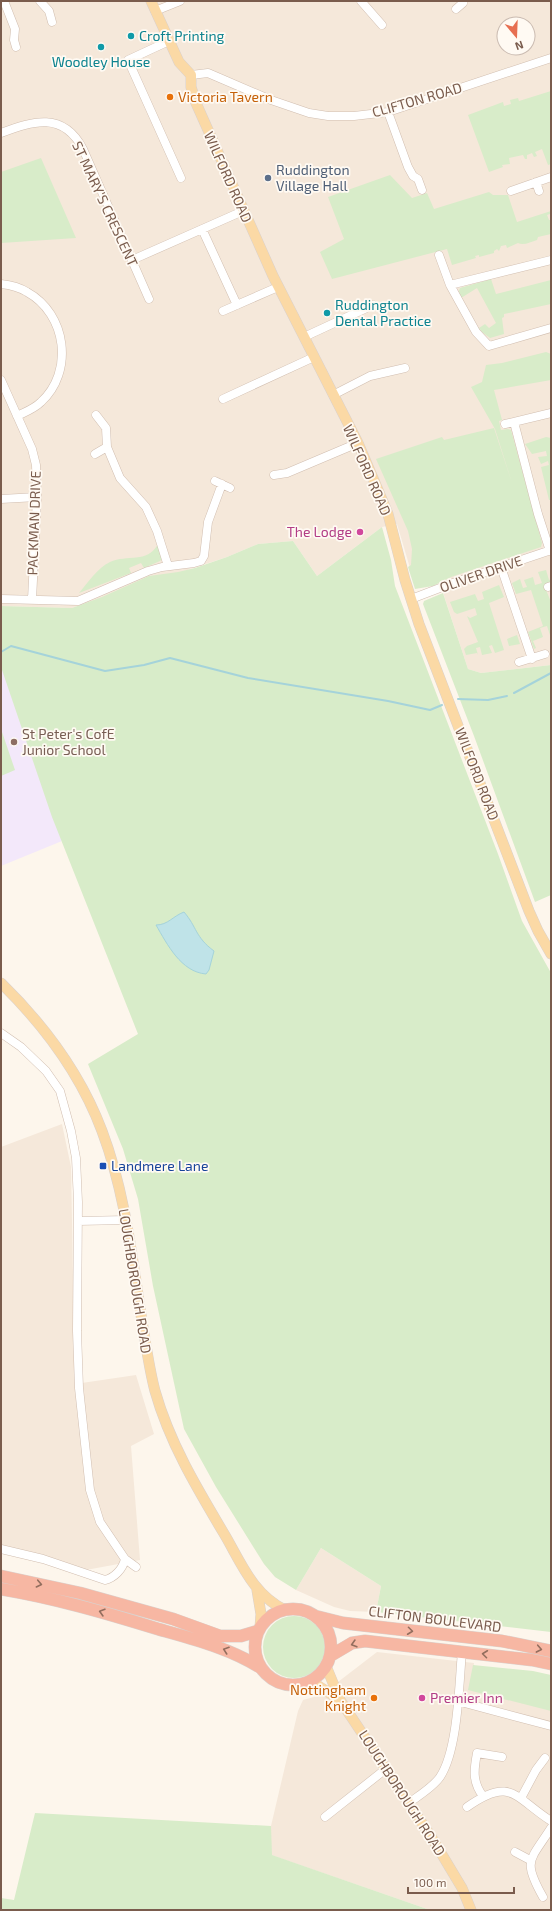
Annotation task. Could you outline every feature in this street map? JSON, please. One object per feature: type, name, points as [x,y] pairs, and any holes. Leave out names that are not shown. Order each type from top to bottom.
[{"type":"highway","points":[[1,1576],[80,1593],[172,1619],[220,1636],[241,1636],[259,1629]]},
{"type":"highway","points":[[1,1589],[77,1605],[231,1651],[261,1668],[274,1680],[282,1684],[299,1685],[308,1682],[322,1672],[328,1661],[330,1638],[324,1626],[315,1616],[300,1610],[285,1610],[268,1618],[259,1629],[255,1650],[261,1668]]},
{"type":"highway","name":"CLIFTON BOULEVARD","points":[[315,1616],[343,1623],[502,1642],[551,1651]]},
{"type":"highway","name":"CLIFTON BOULEVARD","points":[[328,1661],[352,1643],[365,1641],[462,1651],[532,1660],[551,1664]]},
{"type":"main road","points":[[151,1],[179,62],[191,76]]},
{"type":"main road","name":"WILFORD ROAD","points":[[191,76],[191,87],[196,104],[243,211],[278,287],[358,443],[388,514],[419,624],[530,911],[538,931],[551,954]]},
{"type":"main road","name":"LOUGHBOROUGH ROAD","points":[[1,983],[49,1037],[84,1092],[95,1113],[108,1148],[121,1194],[148,1357],[155,1390],[172,1439],[195,1484],[256,1588],[274,1605],[285,1610]]},
{"type":"main road","name":"LOUGHBOROUGH ROAD","points":[[256,1588],[261,1614],[259,1629]]},
{"type":"main road","name":"LOUGHBOROUGH ROAD","points":[[328,1661],[340,1700],[410,1802],[462,1888],[471,1910]]},
{"type":"main road","name":"LOUGHBOROUGH ROAD","points":[[308,1682],[317,1685],[340,1700]]},
{"type":"street","points":[[4,1],[15,29],[14,40],[16,47]]},
{"type":"street","points":[[40,1],[52,9],[52,22]]},
{"type":"street","points":[[155,11],[180,1]]},
{"type":"street","points":[[361,1],[373,20],[382,26]]},
{"type":"street","points":[[456,9],[464,4]]},
{"type":"street","points":[[169,41],[128,60],[177,174]]},
{"type":"street","name":"CLIFTON ROAD","points":[[191,76],[208,73],[271,100],[315,114],[345,116],[388,112],[551,58]]},
{"type":"street","points":[[388,112],[408,167],[413,176],[422,178],[422,190]]},
{"type":"street","name":"ST MARY'S CRESCENT","points":[[1,133],[29,123],[43,122],[57,125],[75,137],[83,150],[149,299]]},
{"type":"street","points":[[511,191],[551,176]]},
{"type":"street","points":[[536,182],[539,192]]},
{"type":"street","points":[[132,260],[243,211]]},
{"type":"street","points":[[202,229],[237,305]]},
{"type":"street","points":[[439,255],[450,285],[476,332],[489,346],[551,328]]},
{"type":"street","points":[[450,285],[551,260]]},
{"type":"street","points":[[1,284],[24,290],[39,300],[54,320],[62,341],[61,368],[52,388],[36,406],[17,416]]},
{"type":"street","points":[[223,312],[278,287]]},
{"type":"street","points":[[304,337],[373,305]]},
{"type":"street","points":[[223,399],[314,357]]},
{"type":"street","points":[[333,395],[370,376],[405,368]]},
{"type":"street","name":"PACKMAN DRIVE","points":[[1,380],[35,460],[37,497],[32,600]]},
{"type":"street","points":[[505,424],[551,413]]},
{"type":"street","points":[[96,415],[106,428],[107,447],[121,480],[146,507],[157,531],[168,566]]},
{"type":"street","points":[[514,422],[538,514],[550,550]]},
{"type":"street","points":[[274,475],[287,473],[358,443]]},
{"type":"street","points":[[95,454],[107,447]]},
{"type":"street","points":[[1,599],[78,601],[148,571],[168,566],[201,561],[204,556],[208,522],[218,482],[230,488]]},
{"type":"street","points":[[1,498],[37,497]]},
{"type":"street","name":"OLIVER DRIVE","points":[[411,599],[550,550]]},
{"type":"street","points":[[501,567],[532,659]]},
{"type":"street","points":[[519,662],[545,654]]},
{"type":"street","points":[[1,1033],[21,1047],[46,1071],[60,1092],[71,1130],[76,1158],[78,1221],[78,1382],[91,1497],[100,1522],[125,1559],[136,1567]]},
{"type":"street","points":[[78,1221],[126,1220]]},
{"type":"street","points":[[1,1549],[43,1559],[105,1580],[111,1578],[124,1565],[125,1559]]},
{"type":"street","points":[[410,1802],[429,1789],[439,1778],[451,1753],[462,1651]]},
{"type":"street","points":[[457,1701],[551,1726]]},
{"type":"street","points":[[483,1796],[477,1788],[474,1774],[477,1752],[502,1757]]},
{"type":"street","points":[[521,1798],[536,1770],[545,1758]]},
{"type":"street","points":[[325,1817],[387,1768]]},
{"type":"street","points":[[467,1807],[483,1796],[498,1791],[509,1792],[521,1798],[551,1821]]},
{"type":"street","points":[[543,1897],[533,1879],[529,1867],[530,1860],[551,1828]]},
{"type":"street","points":[[515,1852],[530,1860]]},
{"type":"shaded area","points":[[1,1],[551,1],[551,665],[481,673],[468,669],[433,562],[410,568],[397,524],[382,527],[317,576],[293,541],[258,544],[227,557],[72,608],[1,606]]},
{"type":"shaded area","name":"St Peter's CofE Junior School","points":[[1,665],[62,841],[1,866]]},
{"type":"shaded area","points":[[62,1124],[71,1167],[75,1384],[136,1375],[154,1434],[131,1446],[140,1560],[86,1570],[1,1546],[1,1147]]},
{"type":"shaded area","points":[[321,1548],[381,1586],[376,1612],[350,1611],[334,1607],[296,1590]]},
{"type":"shaded area","points":[[377,1652],[474,1663],[471,1690],[551,1710],[551,1910],[430,1910],[271,1855],[271,1826],[298,1711],[303,1700],[321,1695]]},
{"type":"green space","points":[[551,91],[551,164],[548,165],[542,149],[535,152],[537,156],[534,157],[532,153],[527,155],[527,159],[525,159],[523,155],[509,158],[510,164],[502,165],[503,167],[489,172],[468,115],[503,102],[504,106],[511,104],[510,100],[518,98],[519,101]]},
{"type":"green space","points":[[41,158],[76,238],[1,243],[1,172]]},
{"type":"green space","points":[[390,175],[412,198],[427,193],[434,209],[489,192],[493,195],[508,195],[517,222],[551,211],[551,216],[550,214],[547,215],[549,220],[551,220],[551,234],[538,237],[537,240],[522,244],[518,243],[507,248],[506,245],[501,246],[499,251],[497,249],[494,253],[479,257],[479,255],[475,256],[476,258],[452,265],[447,249],[332,279],[320,252],[344,239],[328,197]]},
{"type":"green space","points":[[491,279],[496,294],[551,280],[551,304],[504,314],[504,317],[502,318],[504,334],[490,338],[479,328],[485,324],[489,328],[496,323],[477,288],[461,298],[459,291],[460,288]]},
{"type":"green space","points":[[546,352],[551,354],[551,380],[494,390],[502,420],[499,421],[501,430],[511,430],[542,543],[541,547],[451,577],[433,586],[415,589],[408,567],[411,565],[412,549],[408,531],[376,459],[442,437],[444,440],[494,428],[512,483],[495,429],[471,387],[482,382],[486,365],[502,363]]},
{"type":"green space","points":[[546,437],[551,438],[551,500],[549,500],[541,467],[549,465],[548,461],[541,464],[538,457],[547,456],[546,451],[532,454],[525,444]]},
{"type":"green space","points":[[382,527],[391,560],[395,586],[498,854],[522,921],[551,973],[551,1632],[376,1612],[381,1586],[321,1548],[296,1590],[275,1577],[264,1564],[216,1487],[184,1429],[153,1286],[138,1199],[123,1149],[88,1064],[138,1034],[52,817],[1,667],[1,606],[72,608],[102,597],[149,576],[195,568],[258,544],[293,541],[317,576]]},
{"type":"green space","points":[[158,544],[162,559],[160,561],[144,568],[141,563],[129,568],[131,573],[79,593],[106,564],[116,560],[136,558],[148,554]]},
{"type":"green space","points":[[546,570],[549,580],[551,579],[551,582],[544,585],[551,602],[551,638],[547,626],[540,628],[543,637],[533,641],[536,648],[534,649],[528,632],[543,626],[531,590],[516,594],[512,583],[520,579],[523,588],[527,587],[524,580],[533,577],[535,585],[542,583],[538,572]]},
{"type":"green space","points":[[499,585],[504,597],[489,603],[504,650],[495,653],[492,645],[489,646],[492,653],[482,655],[480,647],[476,648],[478,655],[477,653],[466,655],[464,649],[467,646],[478,642],[467,616],[470,618],[477,615],[475,608],[457,614],[454,612],[450,602],[475,594],[478,601],[484,599],[482,592]]},
{"type":"green space","points":[[443,593],[468,669],[481,673],[551,665],[551,895],[535,902],[474,736],[423,604],[424,601]]},
{"type":"green space","points":[[517,635],[520,644],[509,646],[507,639]]},
{"type":"green space","points":[[1,729],[15,770],[1,776]]},
{"type":"green space","points":[[288,1616],[300,1616],[316,1625],[323,1635],[325,1647],[323,1659],[316,1669],[300,1678],[288,1678],[277,1673],[268,1664],[263,1653],[263,1641],[268,1630],[277,1621]]},
{"type":"green space","points":[[473,1665],[533,1671],[551,1675],[551,1711],[468,1690]]},
{"type":"green space","points":[[35,1813],[271,1826],[272,1855],[430,1910],[1,1910],[1,1898],[14,1900]]},
{"type":"water","points":[[184,912],[203,941],[214,951],[209,970],[206,974],[197,972],[182,963],[170,948],[156,925],[164,924]]},
{"type":"waterway","points":[[1,652],[11,646],[105,671],[144,665],[170,658],[248,678],[388,701],[430,710],[442,705]]},
{"type":"waterway","points":[[514,693],[551,673]]},
{"type":"waterway","points":[[458,699],[488,700],[507,696]]},
{"type":"place","name":"Croft Printing","points":[[131,36]]},
{"type":"place","name":"Woodley House","points":[[101,47]]},
{"type":"place","name":"Victoria Tavern","points":[[170,97]]},
{"type":"place","name":"Ruddington Village Hall","points":[[268,178]]},
{"type":"place","name":"Ruddington Dental Practice","points":[[327,313]]},
{"type":"place","name":"The Lodge","points":[[360,532]]},
{"type":"place","name":"St Peter's CofE Junior School","points":[[14,742]]},
{"type":"place","name":"Landmere Lane","points":[[103,1166]]},
{"type":"place","name":"Nottingham Knight","points":[[374,1698]]},
{"type":"place","name":"Premier Inn","points":[[422,1698]]}]
